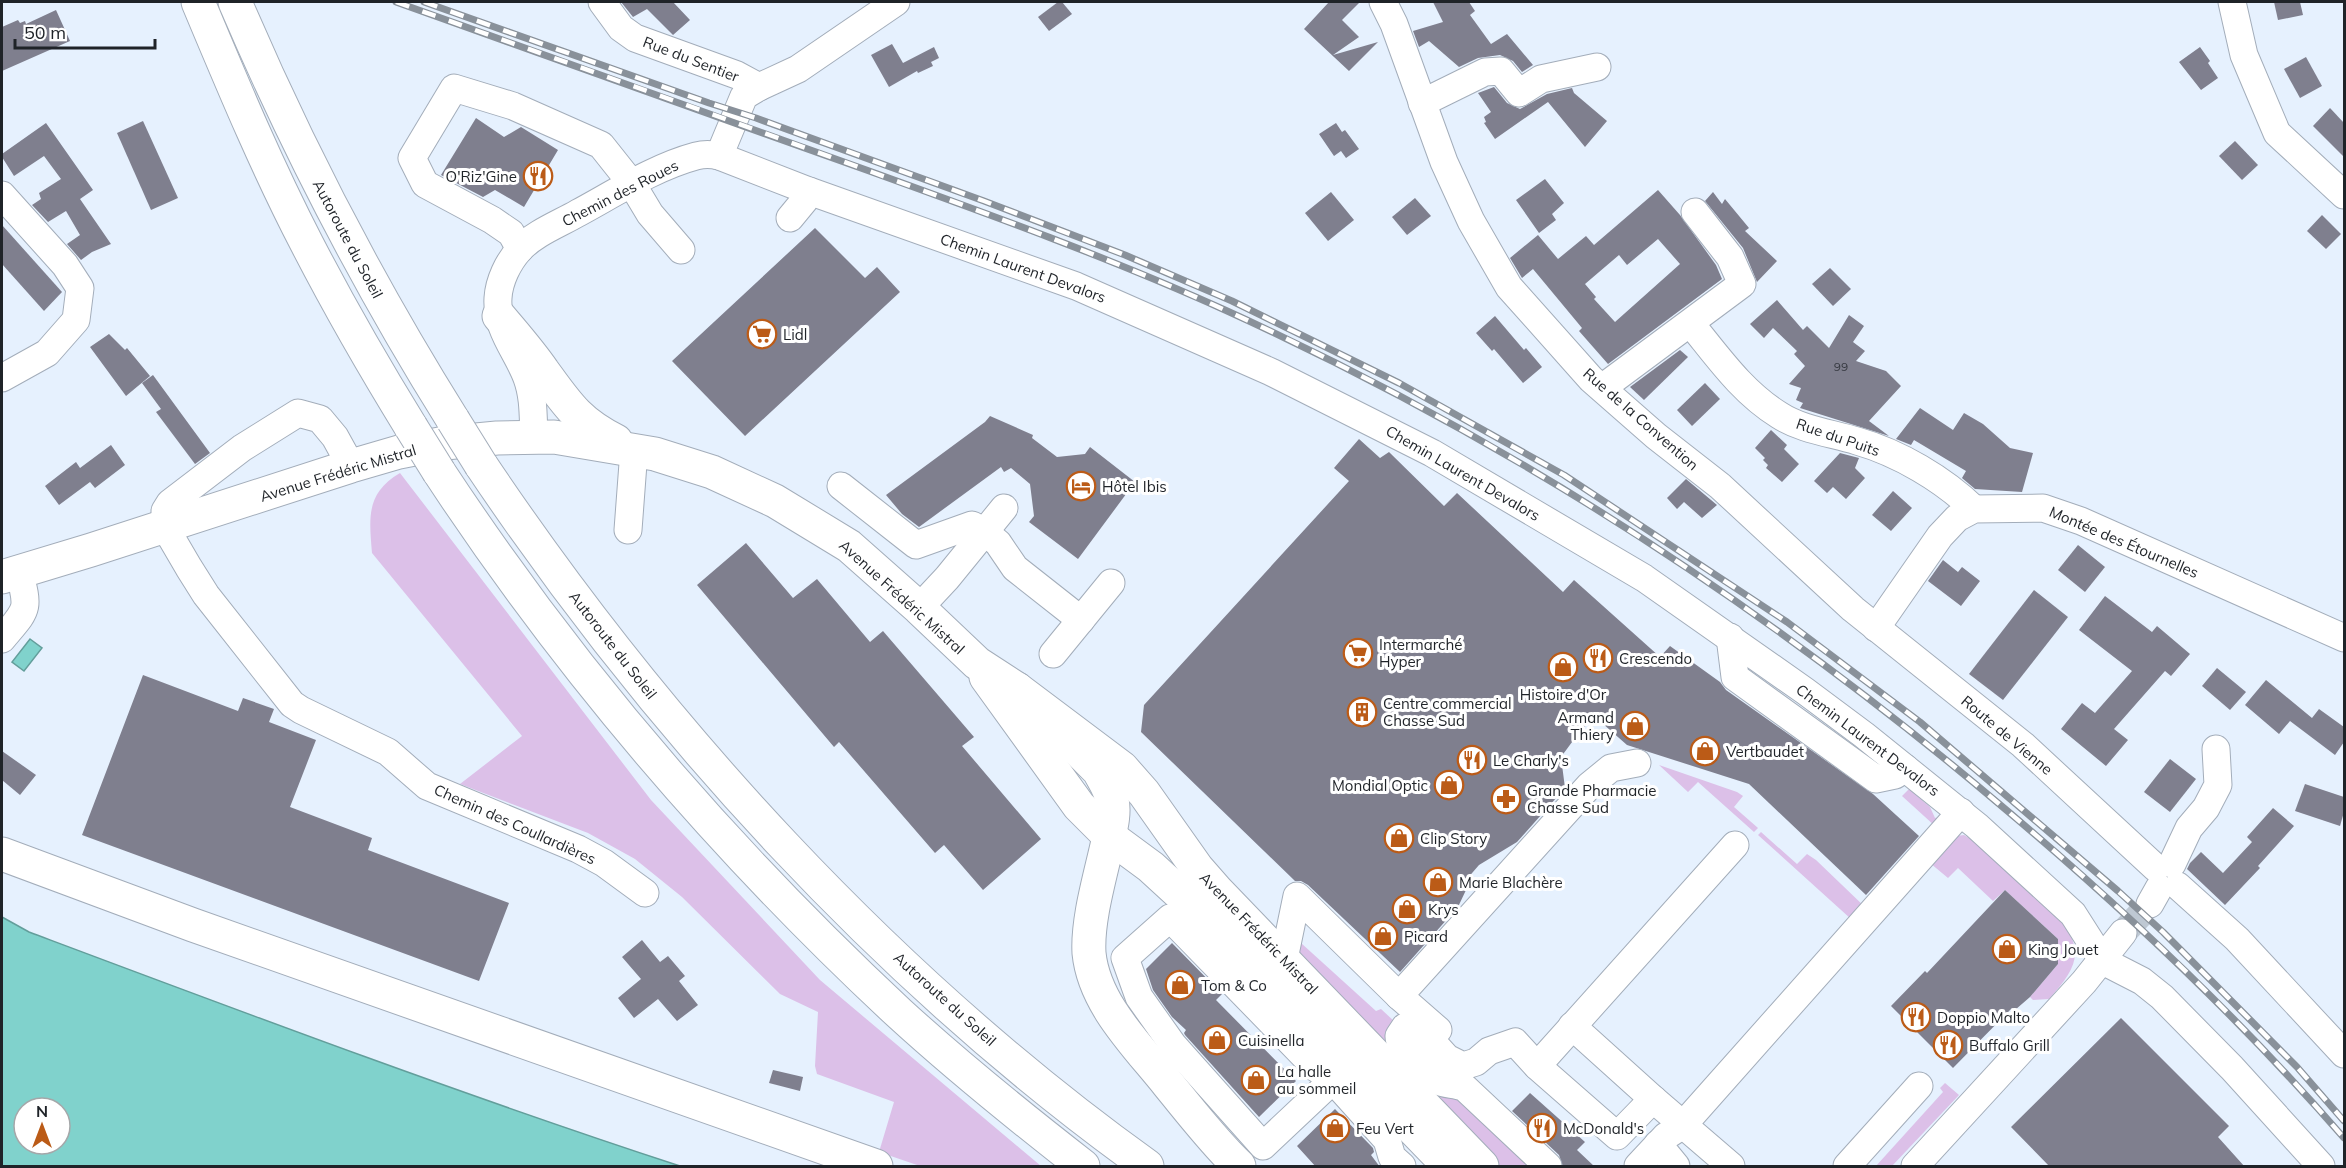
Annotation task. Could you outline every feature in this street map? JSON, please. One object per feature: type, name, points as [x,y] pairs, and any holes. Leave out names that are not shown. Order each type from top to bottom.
[{"type":"main road","name":"Autoroute du Soleil","points":[[235,2],[340,225],[411,353],[481,465],[559,577],[623,660],[694,746],[768,828],[848,910],[927,986],[1020,1067],[1148,1167]]},
{"type":"main road","points":[[203,15],[238,97],[306,243],[411,427],[526,599],[664,771],[819,937],[900,1014],[993,1095],[1083,1167]]},
{"type":"main road","points":[[499,316],[542,369],[566,404],[581,419],[595,430],[634,450]]},
{"type":"main road","name":"Avenue Frédéric Mistral","points":[[10,574],[165,527],[351,466],[399,452],[446,443],[534,437],[581,440],[685,462],[712,472],[793,511],[849,546],[919,608],[976,663],[1080,806],[1119,843],[1151,867],[1362,1062],[1482,1167]]},
{"type":"main road","name":"Avenue Frédéric Mistral","points":[[976,663],[1017,689],[1122,768],[1144,793],[1197,868],[1284,959],[1362,1062],[1449,1167]]},
{"type":"main road","points":[[1017,689],[1099,771],[1113,802],[1119,843],[1100,884],[1091,923],[1089,950],[1092,969],[1099,989],[1126,1032],[1204,1129],[1251,1156]]},
{"type":"main road","points":[[1080,806],[1088,805],[1100,789],[1099,771]]},
{"type":"main road","points":[[2,854],[193,925],[876,1167]]},
{"type":"street","name":"Rue du Sentier","points":[[602,2],[621,28],[635,38],[736,75],[759,87]]},
{"type":"street","points":[[719,156],[744,96],[798,69],[896,2]]},
{"type":"street","name":"Rue de la Convention","points":[[1383,2],[1394,24],[1444,162],[1470,221],[1509,287],[1602,388],[1656,436],[1720,486],[1853,609]]},
{"type":"street","points":[[2232,2],[2244,55],[2277,133],[2344,195]]},
{"type":"street","points":[[1422,103],[1485,72],[1501,72],[1519,93],[1541,79],[1597,67]]},
{"type":"street","points":[[520,249],[511,233],[492,220],[425,184],[412,158],[453,88],[513,106],[601,145],[632,184],[650,214],[681,250]]},
{"type":"street","name":"Chemin des Roues","points":[[534,437],[529,385],[503,330],[499,316],[500,284],[508,264],[530,240],[632,184],[687,159],[709,154],[719,156]]},
{"type":"street","name":"Chemin Laurent Devalors","points":[[719,156],[809,191],[1076,286],[1281,377],[1432,453],[1644,578],[1730,637],[1864,735],[1961,812],[2028,871],[2073,914],[2103,961]]},
{"type":"street","points":[[790,218],[809,191]]},
{"type":"street","points":[[2,195],[65,265],[80,288],[76,320],[47,352],[2,378]]},
{"type":"street","points":[[1602,388],[1742,284],[1730,257],[1695,212]]},
{"type":"street","name":"Rue du Puits","points":[[1691,324],[1746,391],[1781,417],[1815,431],[1859,442],[1920,468],[1953,489],[1974,509]]},
{"type":"street","points":[[165,527],[165,511],[170,503],[242,448],[298,413],[320,419],[335,436],[351,466]]},
{"type":"street","points":[[628,530],[634,450]]},
{"type":"street","points":[[841,486],[916,546],[972,525],[985,532],[998,543],[1015,568],[1082,620]]},
{"type":"street","points":[[919,608],[1004,508]]},
{"type":"street","name":"Montée des Étournelles","points":[[1974,509],[2043,508],[2072,518],[2344,638]]},
{"type":"street","points":[[1876,628],[1940,536],[1957,518],[1974,509]]},
{"type":"street","name":"Chemin des Coullardières","points":[[165,527],[206,595],[292,704],[387,752],[427,786],[578,849],[604,863],[645,893]]},
{"type":"street","points":[[2,639],[25,611],[26,598],[10,574]]},
{"type":"street","points":[[1053,654],[1111,584]]},
{"type":"street","name":"Route de Vienne","points":[[1853,609],[2023,745],[2163,882],[2237,939],[2342,1045]]},
{"type":"street","points":[[2163,882],[2189,828],[2206,808],[2218,785],[2216,749]]},
{"type":"street","points":[[1399,996],[1588,786],[1611,768],[1637,763]]},
{"type":"street","points":[[1638,1167],[1666,1136],[1683,1125],[1961,812]]},
{"type":"street","points":[[1537,1066],[1735,845]]},
{"type":"street","points":[[1284,959],[1297,896],[1399,996],[1476,1062]]},
{"type":"street","points":[[1548,1167],[1465,1088],[1437,1080],[1419,1066],[1362,1062],[1316,1068],[1170,918],[1125,958],[1139,997],[1251,1156],[1362,1062],[1401,1047],[1398,1041],[1401,1031],[1410,1025],[1422,1029],[1447,1058],[1463,1066],[1476,1062],[1489,1051],[1515,1042],[1537,1066],[1617,1136],[1653,1099]]},
{"type":"street","points":[[1915,1165],[2103,961],[2123,933]]},
{"type":"street","points":[[2103,961],[2142,981],[2163,997],[2232,1068],[2321,1167]]},
{"type":"street","points":[[1572,1026],[1731,1167]]},
{"type":"street","points":[[1362,1062],[1392,1157],[1402,1167]]},
{"type":"street","points":[[1847,1167],[1918,1086]]},
{"type":"street","points":[[1658,1144],[1676,1167]]},
{"type":"shaded area","points":[[400,473],[651,800],[820,980],[1041,1166],[920,1166],[879,1152],[894,1102],[817,1074],[815,1066],[818,1012],[780,994],[682,897],[635,859],[588,833],[460,784],[522,736],[372,553],[370,528],[375,498],[389,481]]},
{"type":"shaded area","points":[[30,639],[42,648],[24,671],[12,662]]},
{"type":"shaded area","points":[[1659,765],[1737,792],[1743,796],[1734,807],[1758,828],[1754,832],[1698,782],[1688,792]]},
{"type":"shaded area","points":[[1909,789],[1930,807],[1935,818],[1939,817],[1935,826],[1902,796]]},
{"type":"shaded area","points":[[1761,832],[1797,864],[1807,854],[1816,860],[1866,908],[1851,919],[1758,835]]},
{"type":"shaded area","points":[[1964,835],[1976,842],[2060,919],[2068,931],[2075,952],[2074,961],[2071,970],[2049,999],[2033,1000],[2030,997],[2058,964],[2058,939],[2005,890],[1993,901],[1958,868],[1948,878],[1930,863],[1956,836]]},
{"type":"shaded area","points":[[2,917],[29,932],[272,1023],[434,1082],[680,1166],[2,1166]]},
{"type":"shaded area","points":[[1301,943],[1376,1011],[1381,1009],[1395,1022],[1529,1166],[1499,1166],[1296,958]]},
{"type":"shaded area","points":[[1945,1083],[1959,1095],[1892,1166],[1876,1166],[1943,1092],[1940,1088]]},
{"type":"building","points":[[621,2],[673,2],[690,20],[673,35],[647,9],[633,17]]},
{"type":"building","points":[[1058,2],[1062,2],[1072,14],[1049,31],[1038,17]]},
{"type":"building","points":[[1329,2],[1360,2],[1342,20],[1359,37],[1333,55],[1378,42],[1349,71],[1304,29]]},
{"type":"building","points":[[1433,2],[1469,2],[1475,11],[1470,15],[1491,44],[1507,34],[1533,65],[1522,72],[1513,61],[1500,55],[1478,58],[1459,67],[1429,41],[1419,47],[1413,31],[1443,22]]},
{"type":"building","points":[[2274,2],[2300,2],[2303,15],[2278,20]]},
{"type":"building","points":[[56,10],[70,41],[2,71],[2,27],[18,20],[20,23],[25,21],[26,24]]},
{"type":"building","points":[[892,44],[903,63],[934,47],[939,58],[931,62],[933,66],[918,73],[917,71],[889,87],[871,55]]},
{"type":"building","points":[[2200,47],[2218,78],[2201,90],[2179,62]]},
{"type":"building","points":[[2306,57],[2322,86],[2300,98],[2284,69]]},
{"type":"building","points":[[1494,87],[1507,103],[1520,109],[1547,94],[1572,88],[1574,93],[1607,121],[1585,147],[1548,102],[1495,139],[1484,123],[1486,122],[1484,117],[1491,112],[1478,93]]},
{"type":"building","points":[[2330,108],[2344,123],[2344,157],[2313,126]]},
{"type":"building","points":[[476,118],[504,137],[521,127],[558,150],[524,207],[495,190],[483,197],[441,175]]},
{"type":"building","points":[[143,121],[178,198],[151,210],[117,133]]},
{"type":"building","points":[[46,123],[93,190],[80,199],[111,244],[92,252],[81,260],[67,244],[80,235],[66,211],[48,222],[32,205],[41,199],[39,193],[61,179],[44,156],[14,176],[2,157],[2,154]]},
{"type":"building","points":[[1336,123],[1342,132],[1345,130],[1359,149],[1346,158],[1341,151],[1334,156],[1319,134]]},
{"type":"building","points":[[2235,141],[2258,165],[2242,180],[2219,156]]},
{"type":"building","points":[[1545,179],[1564,203],[1552,214],[1556,220],[1539,233],[1516,200]]},
{"type":"building","points":[[1658,190],[1680,215],[1716,265],[1722,279],[1608,364],[1579,331],[1582,328],[1533,269],[1522,278],[1510,258],[1538,235],[1558,259],[1586,236],[1594,245]],"holes":[[[1658,239],[1680,264],[1615,322],[1594,299],[1596,297],[1585,284],[1619,255],[1627,265]]]},
{"type":"building","points":[[1331,192],[1354,220],[1328,241],[1305,213]]},
{"type":"building","points":[[1713,192],[1722,204],[1725,199],[1749,228],[1745,231],[1777,261],[1757,282],[1743,248],[1705,201]]},
{"type":"building","points":[[1415,198],[1431,216],[1407,235],[1392,217]]},
{"type":"building","points":[[2322,215],[2341,234],[2326,249],[2307,231]]},
{"type":"building","points":[[2,225],[62,292],[44,311],[2,264]]},
{"type":"building","points":[[815,228],[865,278],[877,267],[900,292],[745,436],[672,361]]},
{"type":"building","points":[[1830,268],[1851,289],[1833,306],[1812,284]]},
{"type":"building","points":[[1777,300],[1803,330],[1807,326],[1829,348],[1849,315],[1864,326],[1853,342],[1865,351],[1856,361],[1886,371],[1901,386],[1869,421],[1889,436],[1800,408],[1803,403],[1796,400],[1801,388],[1789,384],[1805,366],[1794,354],[1797,351],[1773,328],[1764,338],[1750,324]]},
{"type":"building","points":[[1495,316],[1542,367],[1523,383],[1494,349],[1492,351],[1476,333]]},
{"type":"building","points":[[109,334],[125,350],[127,348],[150,376],[126,396],[90,347]]},
{"type":"building","points":[[1680,350],[1688,357],[1644,400],[1630,387]]},
{"type":"building","points":[[153,375],[210,453],[195,464],[156,412],[161,409],[142,383]]},
{"type":"building","points":[[1705,383],[1720,399],[1692,426],[1677,410]]},
{"type":"building","points":[[1920,408],[1953,430],[1964,413],[1983,424],[2010,448],[2033,453],[2022,492],[1975,489],[1962,478],[1966,471],[1914,440],[1911,445],[1896,439]]},
{"type":"building","name":"Hôtel Ibis","points":[[990,416],[1033,435],[1032,438],[1057,457],[1085,454],[1090,447],[1135,482],[1078,559],[1029,522],[1034,516],[1030,484],[1011,468],[1004,472],[1001,467],[919,527],[902,514],[886,495]]},
{"type":"building","points":[[1771,430],[1787,445],[1784,449],[1799,464],[1782,482],[1766,468],[1768,465],[1763,460],[1765,458],[1755,448]]},
{"type":"building","name":"Centre commercial Chasse Sud","points":[[1359,439],[1380,458],[1389,452],[1444,506],[1457,493],[1563,592],[1574,580],[1660,657],[1670,646],[1720,682],[1726,690],[1873,794],[1919,836],[1866,895],[1749,784],[1627,745],[1594,716],[1561,757],[1565,788],[1517,842],[1479,865],[1460,887],[1466,890],[1458,907],[1400,972],[1308,885],[1295,881],[1141,732],[1144,705],[1349,481],[1334,468]]},
{"type":"building","points":[[111,445],[125,465],[95,488],[90,482],[59,505],[45,486],[76,462],[80,468]]},
{"type":"building","points":[[1840,453],[1859,458],[1855,468],[1865,478],[1846,499],[1833,487],[1827,493],[1814,481]]},
{"type":"building","points":[[1686,479],[1717,505],[1702,518],[1684,502],[1677,509],[1667,498]]},
{"type":"building","points":[[1893,491],[1912,508],[1891,531],[1872,515]]},
{"type":"building","points":[[746,543],[793,598],[817,579],[870,642],[883,631],[974,737],[962,746],[1041,839],[983,890],[944,845],[935,853],[839,742],[834,747],[697,585]]},
{"type":"building","points":[[2078,545],[2105,567],[2085,592],[2058,570]]},
{"type":"building","points":[[1943,560],[1958,572],[1962,567],[1980,581],[1961,606],[1928,581]]},
{"type":"building","points":[[2034,590],[2068,617],[2003,700],[1969,674]]},
{"type":"building","points":[[2105,596],[2152,632],[2157,626],[2190,654],[2171,676],[2165,671],[2114,729],[2128,740],[2106,766],[2061,729],[2082,703],[2095,713],[2132,671],[2079,630]]},
{"type":"building","points":[[2217,668],[2246,692],[2230,710],[2202,686]]},
{"type":"building","points":[[143,675],[238,711],[243,698],[274,709],[269,722],[316,740],[290,807],[372,838],[368,850],[509,903],[479,981],[82,835]]},
{"type":"building","points":[[2266,680],[2312,718],[2319,709],[2344,727],[2344,742],[2335,755],[2290,721],[2279,734],[2245,705]]},
{"type":"building","points":[[2,751],[36,775],[20,795],[2,780]]},
{"type":"building","points":[[2170,759],[2196,779],[2170,812],[2144,792]]},
{"type":"building","points":[[2305,784],[2344,797],[2344,812],[2340,826],[2295,811]]},
{"type":"building","points":[[2273,808],[2294,826],[2258,866],[2260,868],[2225,905],[2187,869],[2201,852],[2223,873],[2252,842],[2247,837]]},
{"type":"building","points":[[2005,890],[2058,939],[2058,964],[2030,997],[2015,1010],[2012,1008],[1953,1068],[1891,1006],[1925,971],[1927,973]]},
{"type":"building","points":[[642,940],[660,962],[668,956],[685,976],[679,981],[698,1005],[677,1021],[658,999],[634,1018],[618,998],[641,979],[622,957]]},
{"type":"building","points":[[1172,943],[1222,994],[1216,1000],[1296,1081],[1259,1117],[1185,1035],[1186,1030],[1172,1017],[1153,990],[1146,969]]},
{"type":"building","points":[[2121,1018],[2229,1126],[2218,1137],[2245,1167],[2050,1167],[2011,1127]]},
{"type":"building","points":[[773,1070],[803,1077],[800,1091],[769,1083]]},
{"type":"building","name":"McDonald's","points":[[1530,1093],[1585,1142],[1577,1150],[1595,1167],[1563,1167],[1559,1155],[1512,1111]]},
{"type":"building","name":"Feu Vert","points":[[1335,1109],[1373,1148],[1374,1152],[1371,1155],[1380,1167],[1316,1167],[1297,1146]]},
{"type":"tunnel","points":[[2123,933],[2150,904]]},
{"type":"railway","points":[[396,2],[961,204],[1138,273],[1225,310],[1329,360],[1431,413],[1531,470],[1629,530],[1724,593],[1818,660],[1998,803],[2178,964],[2263,1049],[2344,1138]]},
{"type":"railway","points":[[424,2],[756,118],[1125,255],[1232,301],[1399,383],[1564,475],[1787,622],[1920,722],[2163,932],[2297,1067],[2344,1121]]},
{"type":"place","name":"O'Riz'Gine","points":[[538,176]]},
{"type":"place","name":"Lidl","points":[[762,334]]},
{"type":"place","name":"Hôtel Ibis","points":[[1081,486]]},
{"type":"place","name":"Intermarché Hyper","points":[[1358,653]]},
{"type":"place","name":"Crescendo","points":[[1598,658]]},
{"type":"place","name":"Histoire d'Or","points":[[1563,667]]},
{"type":"place","name":"Centre commercial Chasse Sud","points":[[1362,712]]},
{"type":"place","name":"Armand Thiery","points":[[1635,726]]},
{"type":"place","name":"Vertbaudet","points":[[1705,751]]},
{"type":"place","name":"Le Charly's","points":[[1472,760]]},
{"type":"place","name":"Mondial Optic","points":[[1449,785]]},
{"type":"place","name":"Grande Pharmacie Chasse Sud","points":[[1506,799]]},
{"type":"place","name":"Clip Story","points":[[1399,838]]},
{"type":"place","name":"Marie Blachère","points":[[1438,882]]},
{"type":"place","name":"Krys","points":[[1407,909]]},
{"type":"place","name":"Picard","points":[[1383,936]]},
{"type":"place","name":"King Jouet","points":[[2007,949]]},
{"type":"place","name":"Tom & Co","points":[[1180,985]]},
{"type":"place","name":"Doppio Malto","points":[[1916,1017]]},
{"type":"place","name":"Cuisinella","points":[[1217,1040]]},
{"type":"place","name":"Buffalo Grill","points":[[1948,1045]]},
{"type":"place","name":"La halle au sommeil","points":[[1256,1080]]},
{"type":"place","name":"Feu Vert","points":[[1335,1128]]},
{"type":"place","name":"McDonald's","points":[[1542,1128]]}]
